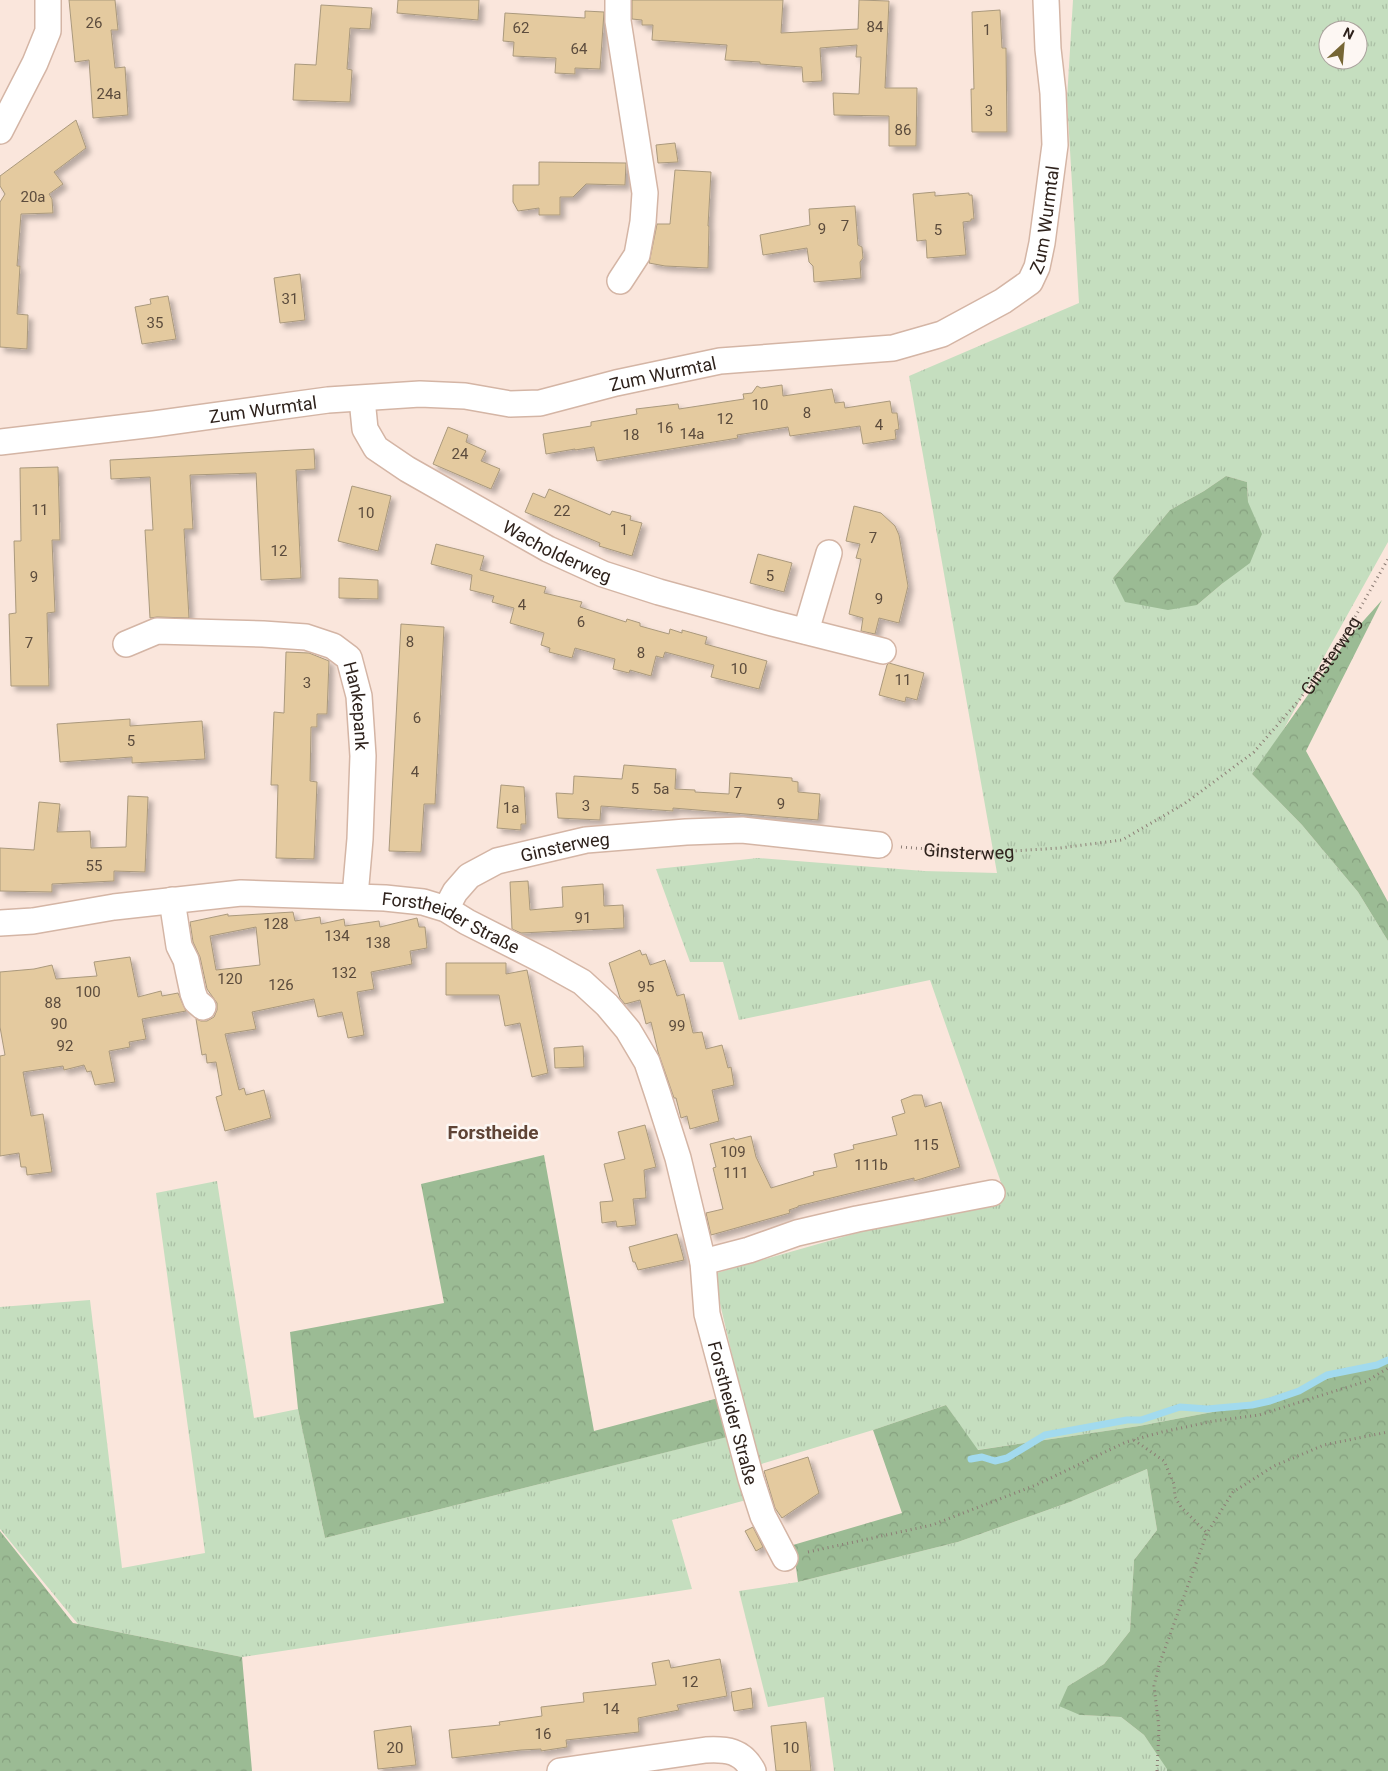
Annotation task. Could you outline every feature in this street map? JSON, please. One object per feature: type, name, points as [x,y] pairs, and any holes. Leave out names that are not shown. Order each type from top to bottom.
[{"type":"street","points":[[0,130],[35,63],[48,31],[48,0]]},
{"type":"street","points":[[618,0],[618,21],[645,193],[643,222],[637,255],[620,280]]},
{"type":"street","name":"Zum Wurmtal","points":[[0,442],[154,424],[319,401],[420,394],[465,396],[510,404],[540,403],[616,383],[720,361],[893,348],[942,334],[1003,301],[1030,282],[1037,267],[1055,145],[1046,0]]},
{"type":"street","name":"Wacholderweg","points":[[362,399],[365,429],[376,448],[407,470],[548,549],[603,574],[659,592],[883,650]]},
{"type":"street","points":[[806,631],[829,553]]},
{"type":"street","name":"Hankepank","points":[[126,644],[157,631],[263,634],[306,637],[333,646],[349,658],[359,696],[363,756],[360,839],[355,896]]},
{"type":"street","name":"Ginsterweg","points":[[446,909],[455,892],[469,876],[496,861],[586,840],[686,832],[742,830],[878,845]]},
{"type":"street","name":"Forstheider Straße","points":[[0,923],[33,921],[114,907],[241,893],[355,896],[423,902],[446,909],[467,922],[582,982],[608,1005],[628,1030],[647,1062],[678,1158],[702,1262],[707,1314],[750,1479],[763,1516],[785,1558]]},
{"type":"street","points":[[172,900],[179,946],[186,960],[193,993],[196,1000],[204,1007]]},
{"type":"street","points":[[702,1262],[749,1250],[797,1233],[992,1193]]},
{"type":"street","points":[[560,1771],[706,1750],[726,1749],[741,1756],[750,1765],[752,1771]]},
{"type":"path","name":"Ginsterweg","points":[[878,845],[980,853],[1060,848],[1122,840],[1184,804],[1254,752],[1300,699],[1342,640],[1388,559]]},
{"type":"path","points":[[785,1558],[932,1525],[1036,1485],[1134,1440],[1214,1421],[1259,1415],[1367,1381],[1388,1368]]},
{"type":"path","points":[[1157,1771],[1159,1728],[1154,1686],[1159,1665],[1207,1533],[1233,1492],[1274,1466],[1324,1445],[1388,1432]]},
{"type":"path","points":[[1134,1440],[1164,1461],[1174,1484],[1175,1497],[1181,1507],[1207,1533]]},
{"type":"green space","points":[[1073,0],[1388,0],[1388,542],[1281,734],[1252,774],[1302,825],[1358,892],[1388,941],[1388,1360],[1244,1406],[1139,1426],[977,1450],[946,1405],[873,1430],[758,1465],[750,1499],[672,1520],[692,1589],[242,1657],[78,1624],[0,1529],[0,1307],[90,1300],[122,1568],[205,1553],[156,1193],[217,1181],[254,1418],[298,1409],[325,1538],[750,1431],[713,1274],[1004,1191],[930,980],[739,1020],[723,962],[690,962],[656,869],[758,858],[924,871],[997,873],[909,376],[1079,303],[1067,99]],"holes":[[[1226,476],[1247,482],[1248,502],[1223,583],[1197,605],[1113,578],[1170,510]]]},
{"type":"green space","points":[[1226,476],[1247,482],[1248,502],[1262,534],[1250,563],[1197,605],[1168,610],[1125,602],[1113,578],[1170,510]]},
{"type":"green space","points":[[1382,600],[1306,751],[1388,902],[1388,941],[1358,892],[1302,825],[1252,774],[1349,637]]},
{"type":"green space","points":[[544,1155],[594,1431],[741,1392],[751,1431],[325,1538],[298,1409],[290,1332],[444,1303],[421,1184]]},
{"type":"green space","points":[[1388,1360],[1388,1771],[1167,1771],[1144,1735],[1121,1717],[1080,1715],[1059,1706],[1068,1686],[1104,1664],[1130,1631],[1134,1560],[1157,1530],[1147,1469],[1070,1502],[958,1542],[798,1582],[793,1545],[902,1513],[873,1430],[946,1405],[978,1450],[1139,1426],[1244,1406]]},
{"type":"green space","points":[[1147,1469],[1157,1530],[1134,1560],[1130,1631],[1104,1664],[1068,1686],[1080,1715],[1121,1717],[1144,1735],[1168,1769],[1167,1771],[834,1771],[824,1697],[768,1707],[739,1591],[798,1582],[958,1542],[1070,1502]]},
{"type":"green space","points":[[0,1531],[73,1623],[242,1657],[252,1771],[0,1771]]},
{"type":"building","points":[[69,0],[115,0],[118,30],[111,30],[115,68],[125,67],[128,115],[93,118],[89,60],[75,62]]},
{"type":"building","points":[[398,0],[479,0],[478,20],[397,13]]},
{"type":"building","points":[[632,0],[783,0],[781,33],[858,29],[859,0],[889,1],[885,88],[917,88],[916,146],[889,146],[889,116],[834,115],[833,93],[859,94],[861,57],[856,57],[857,45],[820,48],[822,81],[803,82],[802,67],[725,60],[727,45],[652,40],[653,25],[642,25],[642,20],[632,19]]},
{"type":"building","points":[[321,5],[372,8],[370,29],[350,28],[347,69],[352,70],[350,102],[293,100],[295,64],[316,65]]},
{"type":"building","points":[[1000,10],[1002,48],[1006,48],[1007,132],[972,132],[971,89],[974,89],[972,12]]},
{"type":"building","points":[[585,11],[604,12],[600,69],[575,68],[575,74],[555,73],[556,58],[513,56],[514,42],[503,41],[505,13],[585,18]]},
{"type":"building","points":[[76,120],[86,148],[54,172],[63,184],[49,194],[52,199],[53,213],[21,214],[17,266],[20,266],[17,314],[28,315],[27,349],[0,347],[0,202],[5,194],[0,186],[0,176]]},
{"type":"building","points":[[675,143],[678,162],[658,163],[656,145]]},
{"type":"building","points":[[539,162],[626,163],[625,185],[586,184],[573,197],[560,197],[560,215],[539,215],[539,208],[518,211],[513,202],[513,185],[539,185]]},
{"type":"building","points":[[675,170],[711,172],[708,268],[665,266],[649,263],[657,224],[670,224]]},
{"type":"building","points":[[935,192],[935,196],[969,193],[969,195],[972,195],[974,219],[963,222],[966,255],[927,258],[926,240],[917,241],[913,194]]},
{"type":"building","points":[[855,206],[858,245],[862,247],[863,258],[860,262],[861,278],[814,282],[813,266],[809,262],[807,248],[763,255],[760,235],[810,225],[809,209]]},
{"type":"building","points":[[300,274],[305,320],[280,323],[274,278]]},
{"type":"building","points":[[168,296],[176,339],[142,344],[135,307],[151,304],[150,299]]},
{"type":"building","points":[[782,385],[783,396],[832,389],[835,403],[844,402],[845,408],[890,401],[892,413],[897,413],[899,429],[895,430],[896,439],[863,444],[860,426],[790,436],[788,427],[737,435],[738,438],[597,461],[594,447],[546,454],[543,434],[591,426],[591,422],[637,414],[636,409],[678,404],[679,409],[744,399],[743,394],[752,393],[757,386],[761,388]]},
{"type":"building","points":[[448,427],[468,435],[466,442],[486,451],[481,461],[500,469],[491,489],[433,464]]},
{"type":"building","points":[[314,449],[315,469],[296,470],[301,578],[261,580],[256,473],[190,475],[193,529],[184,529],[189,618],[150,618],[145,530],[153,530],[150,477],[111,479],[110,460]]},
{"type":"building","points":[[58,467],[60,540],[52,540],[55,612],[47,613],[49,686],[11,686],[9,614],[16,613],[14,541],[21,541],[20,468]]},
{"type":"building","points":[[352,486],[391,496],[378,551],[338,541]]},
{"type":"building","points":[[549,489],[610,515],[612,511],[631,516],[630,520],[642,523],[632,556],[599,546],[600,543],[525,512],[533,493],[545,498]]},
{"type":"building","points":[[854,506],[881,513],[895,526],[899,535],[908,586],[899,623],[879,618],[875,634],[861,631],[863,618],[849,614],[861,559],[856,558],[860,544],[846,541]]},
{"type":"building","points":[[436,544],[484,556],[480,570],[546,587],[544,593],[582,602],[580,607],[626,622],[627,619],[640,623],[640,626],[669,634],[670,629],[682,633],[682,630],[707,637],[705,644],[767,661],[759,689],[711,677],[714,665],[665,652],[663,658],[656,656],[651,676],[630,670],[629,673],[613,669],[615,659],[575,648],[572,658],[549,652],[550,648],[541,645],[544,633],[510,623],[514,608],[492,602],[494,596],[470,590],[472,575],[431,564]]},
{"type":"building","points":[[758,554],[792,563],[784,592],[750,583]]},
{"type":"building","points":[[339,578],[378,580],[378,599],[339,598]]},
{"type":"building","points":[[401,624],[444,627],[435,804],[424,804],[421,852],[389,851]]},
{"type":"building","points":[[286,652],[309,653],[329,661],[327,714],[317,714],[317,727],[311,727],[310,781],[317,782],[314,859],[276,858],[278,785],[271,785],[274,712],[284,713]]},
{"type":"building","points":[[889,663],[924,673],[917,700],[906,697],[905,702],[879,695]]},
{"type":"building","points":[[130,719],[130,726],[202,721],[205,759],[132,763],[132,757],[60,762],[57,724]]},
{"type":"building","points":[[624,765],[676,769],[675,789],[695,790],[695,792],[729,794],[730,773],[792,778],[792,781],[798,782],[798,792],[820,794],[818,820],[673,808],[673,811],[601,806],[600,820],[558,818],[556,793],[573,794],[574,776],[622,779]]},
{"type":"building","points":[[501,785],[524,787],[526,824],[521,824],[521,830],[497,828]]},
{"type":"building","points":[[128,796],[148,797],[145,872],[114,871],[114,881],[52,884],[52,892],[0,891],[0,848],[34,850],[39,802],[60,804],[57,832],[90,831],[91,848],[126,847]]},
{"type":"building","points":[[528,881],[530,910],[563,907],[562,887],[603,884],[604,906],[623,905],[624,928],[521,933],[512,929],[510,882]]},
{"type":"building","points":[[293,912],[295,921],[320,917],[321,924],[344,919],[345,926],[379,921],[380,927],[417,918],[419,927],[425,927],[427,948],[410,951],[412,964],[371,972],[374,989],[357,992],[364,1035],[348,1038],[342,1012],[318,1017],[314,999],[252,1012],[256,1029],[225,1034],[239,1090],[244,1088],[246,1095],[264,1090],[271,1118],[225,1131],[216,1097],[222,1095],[216,1062],[207,1063],[206,1054],[202,1055],[196,1019],[207,1021],[214,1017],[217,1003],[207,989],[200,957],[193,942],[190,922],[228,914],[228,916]],"holes":[[[256,927],[260,965],[216,970],[210,936]]]},
{"type":"building","points":[[640,950],[642,955],[646,954],[650,965],[665,960],[677,996],[684,994],[693,1033],[702,1032],[706,1049],[722,1045],[728,1068],[731,1067],[734,1085],[712,1090],[719,1121],[690,1129],[687,1116],[681,1118],[676,1098],[674,1098],[658,1052],[651,1022],[646,1024],[640,1000],[625,1004],[620,998],[609,963]]},
{"type":"building","points":[[130,957],[138,997],[161,991],[162,996],[178,993],[186,1011],[142,1019],[146,1039],[129,1042],[130,1047],[109,1051],[115,1082],[95,1085],[91,1071],[87,1072],[84,1065],[64,1070],[63,1066],[23,1072],[31,1116],[43,1114],[52,1172],[27,1175],[26,1167],[21,1167],[19,1153],[0,1156],[0,1056],[5,1055],[0,1027],[0,972],[34,969],[52,965],[56,979],[97,976],[94,962]]},
{"type":"building","points":[[446,963],[506,963],[506,974],[527,970],[548,1073],[532,1077],[520,1023],[505,1026],[499,995],[446,995]]},
{"type":"building","points":[[583,1046],[584,1067],[555,1068],[554,1048]]},
{"type":"building","points":[[914,1095],[922,1095],[925,1107],[941,1102],[960,1167],[914,1181],[914,1178],[798,1206],[789,1210],[790,1213],[711,1235],[706,1213],[723,1209],[713,1168],[716,1167],[710,1144],[751,1136],[756,1157],[771,1188],[814,1175],[813,1172],[837,1167],[834,1154],[854,1149],[853,1145],[897,1135],[892,1117],[905,1113],[901,1100]]},
{"type":"building","points":[[645,1125],[656,1167],[644,1170],[646,1198],[633,1199],[636,1225],[617,1227],[616,1221],[602,1223],[600,1202],[613,1201],[604,1164],[625,1159],[618,1132]]},
{"type":"building","points":[[677,1234],[684,1260],[638,1270],[635,1262],[633,1262],[629,1247]]},
{"type":"building","points":[[808,1457],[819,1493],[782,1518],[775,1508],[764,1471]]},
{"type":"building","points":[[753,1527],[763,1547],[756,1551],[745,1531]]},
{"type":"building","points":[[720,1659],[727,1696],[677,1705],[679,1710],[638,1718],[639,1732],[566,1740],[567,1747],[541,1751],[541,1749],[521,1750],[452,1758],[449,1730],[500,1725],[499,1722],[542,1716],[541,1707],[584,1702],[583,1693],[656,1685],[652,1663],[669,1660],[671,1668]]},
{"type":"building","points":[[751,1688],[753,1708],[734,1711],[731,1692]]},
{"type":"building","points":[[806,1722],[811,1771],[776,1771],[771,1726]]},
{"type":"building","points":[[411,1726],[416,1765],[378,1769],[374,1731]]},
{"type":"waterway","points":[[971,1459],[982,1457],[995,1461],[1007,1458],[1045,1435],[1127,1420],[1141,1420],[1180,1407],[1207,1409],[1252,1405],[1270,1401],[1299,1391],[1327,1375],[1377,1365],[1388,1360]]},
{"type":"district","name":"Forstheide","points":[[493,1132]]}]
